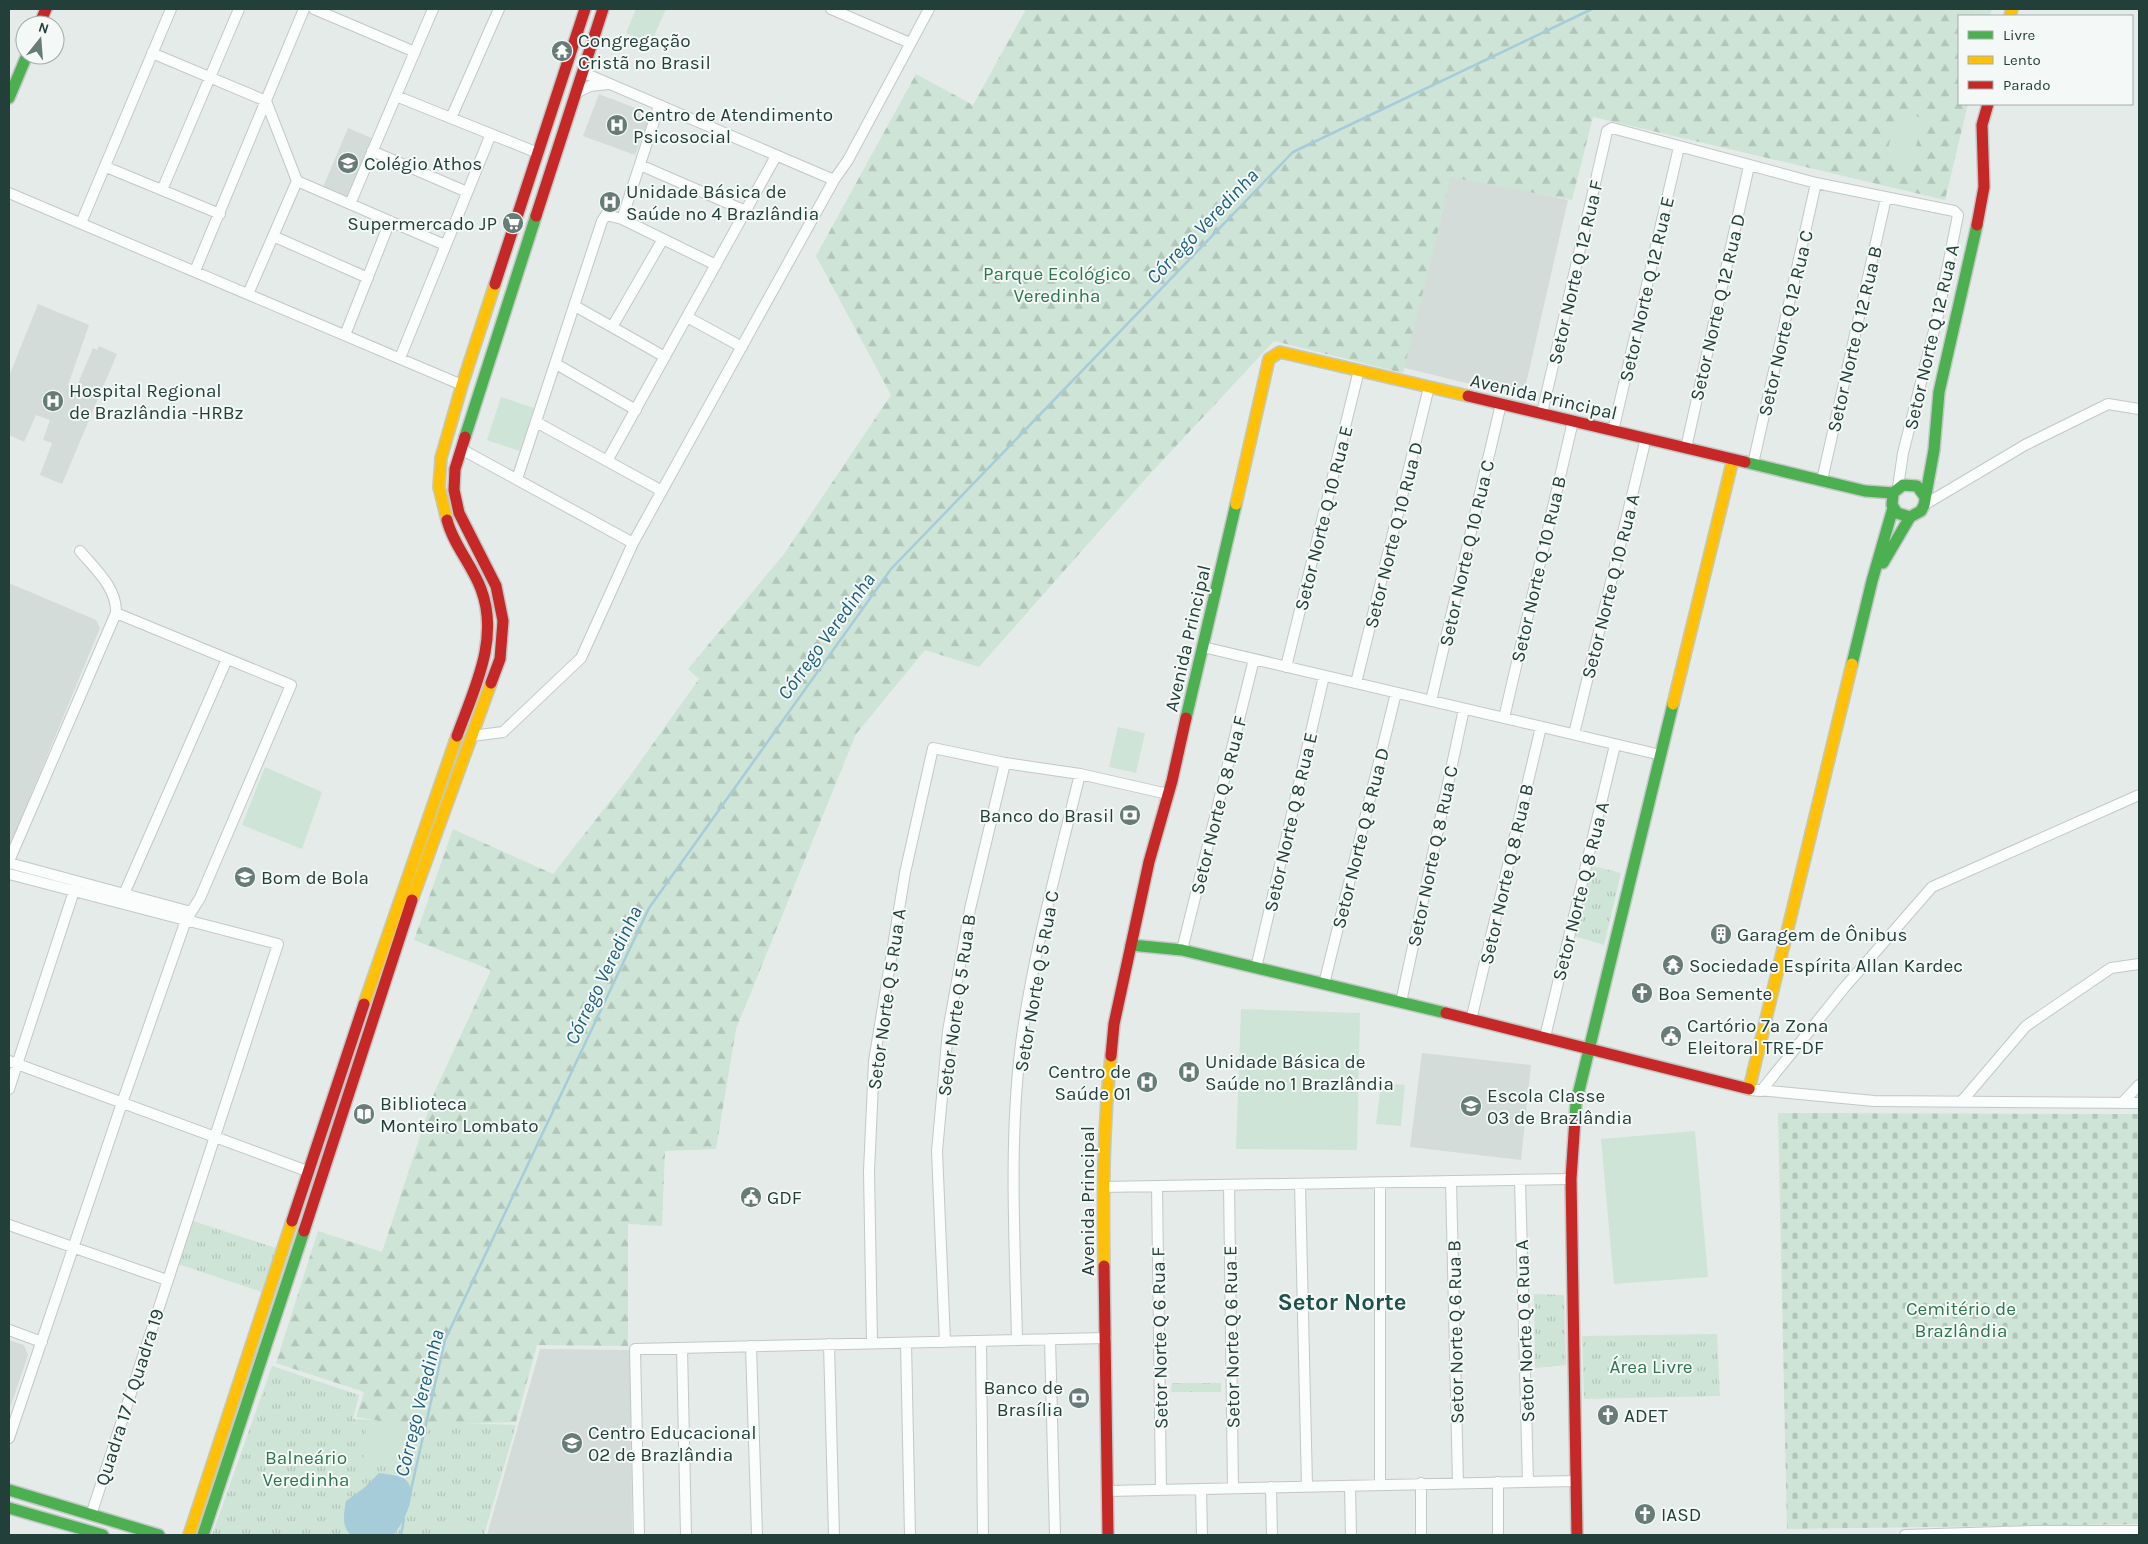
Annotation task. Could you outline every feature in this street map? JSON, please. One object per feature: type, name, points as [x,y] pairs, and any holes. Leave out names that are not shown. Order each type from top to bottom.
[{"type":"main road","points":[[203,1535],[291,1273],[395,932],[485,658],[489,623],[481,589],[448,524],[439,487],[441,458],[462,384],[585,9]]},
{"type":"main road","points":[[188,1535],[271,1288],[307,1172],[395,932],[472,736],[500,659],[503,621],[496,586],[459,514],[454,490],[456,469],[466,430],[603,9]]},
{"type":"main road","points":[[9,98],[23,65]]},
{"type":"main road","points":[[1872,581],[1910,517],[1921,511],[1924,501],[1934,450],[1939,392],[1970,258],[1984,186],[1982,125],[1988,105]]},
{"type":"main road","points":[[533,167],[550,174]]},
{"type":"main road","points":[[498,276],[501,283],[508,285],[514,282]]},
{"type":"main road","points":[[490,300],[495,298],[503,300],[506,307]]},
{"type":"main road","name":"Avenida Principal","points":[[1108,1535],[1103,1187],[1106,1099],[1114,1024],[1149,862],[1168,794],[1269,359],[1280,352],[1573,420],[1865,491],[1899,494],[1922,492],[1924,501]]},
{"type":"main road","points":[[451,424],[452,430],[457,434],[461,434],[466,430]]},
{"type":"main road","points":[[446,442],[456,440],[461,448]]},
{"type":"main road","points":[[1131,945],[1182,950],[1591,1048],[1749,1090],[1872,581],[1899,494],[1934,450]]},
{"type":"main road","points":[[1576,1535],[1571,1179],[1576,1103],[1591,1048],[1733,459]]},
{"type":"main road","name":"Avenida Principal","points":[[1899,494],[1897,513],[1910,517]]},
{"type":"main road","points":[[443,505],[457,503]]},
{"type":"main road","points":[[277,1268],[283,1276],[291,1273]]},
{"type":"main road","points":[[271,1288],[279,1287],[284,1292]]},
{"type":"main road","points":[[228,1419],[235,1416],[240,1422]]},
{"type":"main road","points":[[9,1490],[159,1535]]},
{"type":"main road","points":[[9,1508],[84,1533],[103,1535]]},
{"type":"street","points":[[81,223],[171,9]]},
{"type":"street","points":[[162,190],[239,9]]},
{"type":"street","points":[[195,271],[304,9]]},
{"type":"street","points":[[314,9],[414,52]]},
{"type":"street","points":[[350,204],[433,9]]},
{"type":"street","points":[[451,118],[499,9]]},
{"type":"street","points":[[831,9],[910,43]]},
{"type":"street","points":[[472,736],[503,732],[581,658],[633,543],[834,180],[848,160],[929,9]]},
{"type":"street","points":[[152,53],[266,101],[297,181],[248,294]]},
{"type":"street","points":[[582,72],[834,180]]},
{"type":"street","points":[[576,93],[590,86],[608,84]]},
{"type":"street","points":[[396,96],[538,153]]},
{"type":"street","points":[[622,219],[659,106]]},
{"type":"street","name":"Setor Norte Q 12 Rua F","points":[[1542,413],[1607,131],[1612,128],[1679,148]]},
{"type":"street","points":[[400,358],[491,134]]},
{"type":"street","points":[[1679,148],[1816,183],[1886,198]]},
{"type":"street","name":"Setor Norte Q 12 Rua E","points":[[1614,431],[1679,148]]},
{"type":"street","points":[[372,151],[467,192]]},
{"type":"street","points":[[607,461],[776,156]]},
{"type":"street","points":[[640,165],[746,211]]},
{"type":"street","name":"Setor Norte Q 12 Rua D","points":[[1686,448],[1748,166]]},
{"type":"street","points":[[106,167],[220,214]]},
{"type":"street","points":[[297,181],[445,245]]},
{"type":"street","name":"Setor Norte Q 12 Rua C","points":[[1753,464],[1816,183]]},
{"type":"street","points":[[9,192],[462,384]]},
{"type":"street","name":"Setor Norte Q 12 Rua A","points":[[1886,198],[1954,211],[1958,216],[1938,315],[1903,453],[1899,494]]},
{"type":"street","name":"Setor Norte Q 12 Rua B","points":[[1822,480],[1886,198]]},
{"type":"street","points":[[517,479],[602,221],[606,215],[622,219],[716,265]]},
{"type":"street","points":[[345,335],[390,221]]},
{"type":"street","points":[[273,236],[368,278]]},
{"type":"street","points":[[612,327],[662,239]]},
{"type":"street","points":[[575,306],[665,357]]},
{"type":"street","points":[[688,317],[742,347]]},
{"type":"street","points":[[556,364],[636,410]]},
{"type":"street","name":"Setor Norte Q 10 Rua E","points":[[1286,667],[1359,370]]},
{"type":"street","name":"Setor Norte Q 10 Rua D","points":[[1356,683],[1429,387]]},
{"type":"street","name":"Setor Norte Q 10 Rua C","points":[[1431,701],[1501,404]]},
{"type":"street","points":[[1924,501],[2026,445],[2108,404],[2139,409]]},
{"type":"street","name":"Setor Norte Q 10 Rua B","points":[[1504,718],[1573,420]]},
{"type":"street","points":[[536,422],[662,491]]},
{"type":"street","name":"Setor Norte Q 10 Rua A","points":[[1574,734],[1646,438]]},
{"type":"street","points":[[461,448],[633,543]]},
{"type":"street","points":[[80,551],[110,587],[116,601],[116,613],[9,862],[120,903],[189,916]]},
{"type":"street","points":[[9,1438],[122,1103],[189,916],[200,898],[291,685],[116,613]]},
{"type":"street","points":[[1203,647],[1661,755]]},
{"type":"street","points":[[120,903],[227,659]]},
{"type":"street","name":"Setor Norte Q 8 Rua F","points":[[1182,950],[1254,659]]},
{"type":"street","name":"Setor Norte Q 8 Rua E","points":[[1256,968],[1324,676]]},
{"type":"street","name":"Setor Norte Q 8 Rua D","points":[[1324,984],[1396,693]]},
{"type":"street","name":"Setor Norte Q 8 Rua C","points":[[1400,1002],[1464,709]]},
{"type":"street","name":"Setor Norte Q 8 Rua B","points":[[1471,1020],[1541,727]]},
{"type":"street","name":"Setor Norte Q 8 Rua A","points":[[1545,1037],[1615,745]]},
{"type":"street","name":"Setor Norte Q 5 Rua A","points":[[872,1343],[869,1171],[874,1061],[905,873],[933,748],[1005,763]]},
{"type":"street","points":[[1005,763],[1080,774],[1168,794]]},
{"type":"street","name":"Setor Norte Q 5 Rua B","points":[[945,1342],[937,1151],[948,1031],[970,909],[1005,763]]},
{"type":"street","name":"Setor Norte Q 5 Rua C","points":[[1017,1340],[1013,1154],[1020,1052],[1038,951],[1080,774]]},
{"type":"street","points":[[1749,1090],[1761,1091],[1844,988],[1932,887],[2139,795]]},
{"type":"street","points":[[9,874],[124,893],[189,916]]},
{"type":"street","points":[[9,1089],[13,1063],[74,886]]},
{"type":"street","name":"Quadra 17 / Quadra 19","points":[[84,1533],[95,1526],[96,1520],[91,1514],[278,944],[189,916]]},
{"type":"street","points":[[1962,1101],[2026,1026],[2111,968],[2139,964]]},
{"type":"street","points":[[13,1063],[307,1172]]},
{"type":"street","points":[[2123,1102],[2139,1085]]},
{"type":"street","points":[[1749,1090],[1874,1101],[2123,1102],[2139,1104]]},
{"type":"street","points":[[1103,1187],[1571,1179]]},
{"type":"street","name":"Setor Norte Q 6 Rua A","points":[[1520,1180],[1528,1482]]},
{"type":"street","name":"Setor Norte Q 6 Rua B","points":[[1452,1181],[1458,1483]]},
{"type":"street","points":[[1380,1183],[1380,1485]]},
{"type":"street","points":[[1300,1184],[1307,1486]]},
{"type":"street","name":"Setor Norte Q 6 Rua E","points":[[1229,1185],[1233,1488]]},
{"type":"street","name":"Setor Norte Q 6 Rua F","points":[[1156,1186],[1161,1490]]},
{"type":"street","points":[[9,1225],[167,1280]]},
{"type":"street","points":[[9,1330],[42,1342]]},
{"type":"street","points":[[640,1535],[635,1349],[1106,1338]]},
{"type":"street","points":[[1050,1339],[1055,1535]]},
{"type":"street","points":[[981,1341],[983,1535]]},
{"type":"street","points":[[906,1342],[910,1535]]},
{"type":"street","points":[[829,1344],[834,1535]]},
{"type":"street","points":[[751,1346],[757,1535]]},
{"type":"street","points":[[682,1348],[686,1535]]},
{"type":"street","points":[[1108,1491],[1576,1481]]},
{"type":"street","points":[[1498,1482],[1498,1535]]},
{"type":"street","points":[[1421,1483],[1421,1535]]},
{"type":"street","points":[[1350,1486],[1351,1535]]},
{"type":"street","points":[[1271,1487],[1272,1535]]},
{"type":"street","points":[[1201,1489],[1202,1535]]},
{"type":"street","points":[[1905,1535],[2139,1532]]},
{"type":"shaded area","name":"Centro de Atendimento Psicosocial","points":[[599,94],[651,114],[635,155],[583,136]]},
{"type":"shaded area","name":"Colégio Athos","points":[[348,128],[374,139],[348,197],[323,187]]},
{"type":"shaded area","points":[[1447,172],[1568,200],[1523,397],[1401,367]]},
{"type":"shaded area","name":"Hospital Regional de Brazlândia -HRBz","points":[[38,304],[89,325],[68,385],[76,388],[93,348],[97,350],[99,346],[117,354],[62,484],[40,475],[52,443],[43,440],[50,420],[36,415],[24,442],[9,435],[9,376]]},
{"type":"shaded area","points":[[9,583],[96,620],[100,628],[9,848]]},
{"type":"shaded area","name":"Escola Classe 03 de Brazlândia","points":[[1422,1053],[1531,1065],[1521,1160],[1410,1147]]},
{"type":"shaded area","points":[[9,1340],[24,1345],[28,1355],[9,1411]]},
{"type":"shaded area","name":"Centro Educacional 02 de Brazlândia","points":[[540,1349],[631,1350],[632,1535],[487,1535]]},
{"type":"green space","points":[[636,9],[666,9],[651,43],[626,33]]},
{"type":"green space","name":"Parque Ecológico Veredinha","points":[[1026,9],[1992,9],[1990,15],[1958,15],[1958,105],[1968,105],[1945,200],[1593,117],[1572,200],[1451,177],[1403,373],[1274,341],[1148,476],[979,667],[925,650],[856,734],[736,1029],[716,1149],[665,1151],[662,1226],[628,1224],[628,1346],[537,1345],[516,1422],[416,1423],[356,1417],[364,1392],[276,1363],[318,1231],[382,1252],[435,1091],[491,970],[414,940],[453,829],[553,874],[630,776],[699,679],[688,669],[784,554],[891,395],[816,256],[916,74],[973,105]]},
{"type":"green space","points":[[1897,111],[1923,118],[1912,163],[1886,157]]},
{"type":"green space","points":[[501,397],[534,408],[520,451],[487,440]]},
{"type":"green space","points":[[1118,727],[1145,733],[1136,773],[1109,767]]},
{"type":"green space","points":[[265,767],[322,792],[302,849],[242,825]]},
{"type":"green space","points":[[1589,865],[1621,873],[1604,945],[1571,935]]},
{"type":"green space","points":[[1241,1009],[1360,1013],[1357,1150],[1236,1149]]},
{"type":"green space","points":[[1381,1083],[1405,1085],[1401,1126],[1376,1124]]},
{"type":"green space","name":"Cemitério de Brazlândia","points":[[1778,1113],[2139,1114],[2139,1524],[1787,1529]]},
{"type":"green space","points":[[1695,1131],[1708,1277],[1614,1284],[1601,1139]]},
{"type":"green space","points":[[193,1221],[276,1248],[262,1292],[178,1264]]},
{"type":"green space","points":[[1534,1294],[1564,1295],[1566,1365],[1535,1368]]},
{"type":"green space","name":"Área Livre","points":[[1717,1334],[1720,1396],[1584,1399],[1582,1336]]},
{"type":"green space","name":"Balneário Veredinha","points":[[272,1366],[359,1395],[353,1419],[516,1425],[484,1535],[212,1535]]},
{"type":"green space","points":[[1172,1383],[1221,1383],[1221,1392],[1171,1392]]},
{"type":"green space","points":[[366,1420],[418,1426],[414,1468],[362,1465],[366,1442]]},
{"type":"green space","points":[[456,1517],[478,1523],[475,1535],[450,1535]]},
{"type":"water","points":[[379,1473],[403,1478],[408,1483],[411,1490],[411,1498],[406,1515],[393,1535],[351,1535],[344,1524],[346,1501],[364,1488]]},
{"type":"waterway","name":"Córrego Veredinha","points":[[410,1494],[445,1340],[649,908],[891,569],[1293,152],[1592,9]]},
{"type":"waterway","name":"Córrego Veredinha","points":[[401,1535],[404,1519]]},
{"type":"traffic: fast","points":[[9,98],[23,65]]},
{"type":"traffic: fast","points":[[465,437],[536,216]]},
{"type":"traffic: fast","points":[[1925,497],[1917,486],[1903,485],[1893,493],[1892,505],[1897,513],[1910,517],[1921,511],[1924,505],[1934,450],[1939,392],[1977,225]]},
{"type":"traffic: fast","points":[[1745,462],[1865,491],[1893,493]]},
{"type":"traffic: fast","points":[[1186,718],[1236,504]]},
{"type":"traffic: fast","points":[[1852,664],[1872,581],[1893,508]]},
{"type":"traffic: fast","points":[[1883,563],[1910,517]]},
{"type":"traffic: fast","points":[[1575,1119],[1576,1103],[1673,704]]},
{"type":"traffic: fast","points":[[1131,945],[1182,950],[1446,1013]]},
{"type":"traffic: fast","points":[[203,1535],[304,1231]]},
{"type":"traffic: fast","points":[[9,1490],[159,1535]]},
{"type":"traffic: fast","points":[[9,1508],[103,1535]]},
{"type":"traffic: slow","points":[[2010,15],[2012,9]]},
{"type":"traffic: slow","points":[[447,520],[439,487],[441,458],[462,385],[495,284]]},
{"type":"traffic: slow","points":[[1236,504],[1269,359],[1280,352],[1468,396]]},
{"type":"traffic: slow","points":[[1673,704],[1733,459]]},
{"type":"traffic: slow","points":[[1749,1089],[1852,664]]},
{"type":"traffic: slow","points":[[412,900],[491,683]]},
{"type":"traffic: slow","points":[[364,1004],[457,736]]},
{"type":"traffic: slow","points":[[1104,1266],[1104,1161],[1106,1108],[1111,1056]]},
{"type":"traffic: slow","points":[[189,1535],[292,1221]]},
{"type":"traffic: jam","points":[[43,15],[46,9]]},
{"type":"traffic: jam","points":[[495,284],[585,9]]},
{"type":"traffic: jam","points":[[536,216],[603,9]]},
{"type":"traffic: jam","points":[[1977,225],[1984,187],[1982,125],[1988,105]]},
{"type":"traffic: jam","points":[[1468,396],[1745,462]]},
{"type":"traffic: jam","points":[[465,437],[455,469],[454,490],[459,513],[496,586],[503,621],[500,659],[491,683]]},
{"type":"traffic: jam","points":[[447,520],[454,538],[481,589],[488,626],[486,645],[477,682],[457,736]]},
{"type":"traffic: jam","points":[[1111,1056],[1114,1024],[1149,862],[1172,781],[1186,718]]},
{"type":"traffic: jam","points":[[304,1231],[412,900]]},
{"type":"traffic: jam","points":[[292,1221],[364,1004]]},
{"type":"traffic: jam","points":[[1446,1013],[1749,1089]]},
{"type":"traffic: jam","points":[[1575,1119],[1571,1179],[1577,1535]]},
{"type":"traffic: jam","points":[[1104,1266],[1108,1535]]},
{"type":"place","name":"Congregação Cristã no Brasil","points":[[562,51]]},
{"type":"place","name":"Centro de Atendimento Psicosocial","points":[[617,125]]},
{"type":"place","name":"Colégio Athos","points":[[348,163]]},
{"type":"place","name":"Unidade Básica de Saúde nº 4 Brazlândia","points":[[610,202]]},
{"type":"place","name":"Supermercado JP","points":[[513,223]]},
{"type":"place","name":"Hospital Regional de Brazlândia -HRBz","points":[[53,401]]},
{"type":"place","name":"Banco do Brasil","points":[[1130,815]]},
{"type":"place","name":"Bom de Bola","points":[[245,877]]},
{"type":"place","name":"Garagem de Ônibus","points":[[1721,934]]},
{"type":"place","name":"Sociedade Espírita Allan Kardec","points":[[1673,965]]},
{"type":"place","name":"Boa Semente","points":[[1642,993]]},
{"type":"place","name":"Cartório 7ª Zona Eleitoral TRE-DF","points":[[1671,1036]]},
{"type":"place","name":"Unidade Básica de Saúde nº 1 Brazlândia","points":[[1189,1072]]},
{"type":"place","name":"Centro de Saúde 01","points":[[1147,1082]]},
{"type":"place","name":"Escola Classe 03 de Brazlândia","points":[[1471,1106]]},
{"type":"place","name":"Biblioteca Monteiro Lombato","points":[[364,1114]]},
{"type":"place","name":"GDF","points":[[751,1197]]},
{"type":"place","name":"Banco de Brasília","points":[[1079,1398]]},
{"type":"place","name":"ADET","points":[[1608,1415]]},
{"type":"place","name":"Centro Educacional 02 de Brazlândia","points":[[572,1443]]},
{"type":"place","name":"IASD","points":[[1645,1514]]},
{"type":"district","name":"Setor Norte","points":[[1342,1302]]}]
